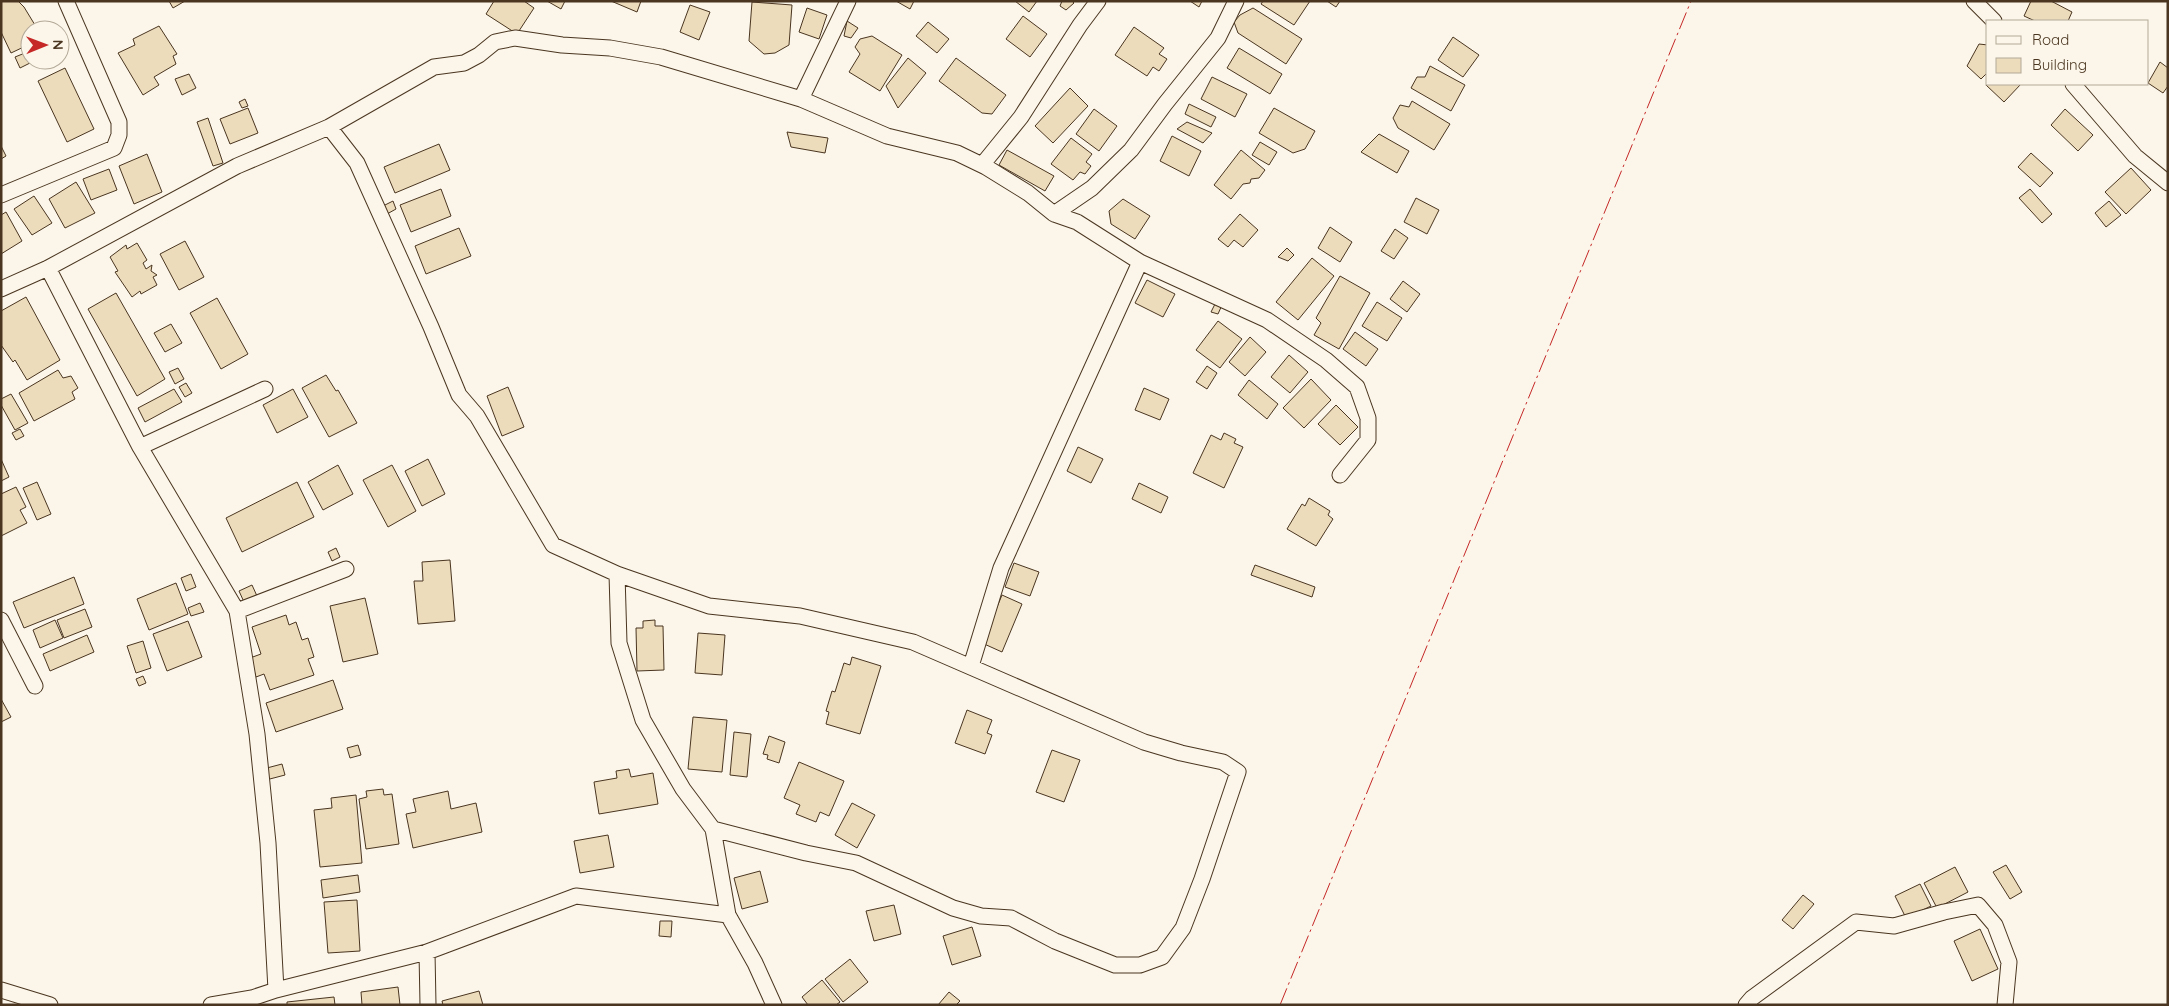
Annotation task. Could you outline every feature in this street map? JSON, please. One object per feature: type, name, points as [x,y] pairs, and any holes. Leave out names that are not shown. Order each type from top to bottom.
[{"type":"street","points":[[1,195],[114,148],[119,135],[119,122],[66,1]]},
{"type":"street","points":[[801,99],[848,1]]},
{"type":"street","points":[[982,165],[1021,117],[1080,25],[1098,1]]},
{"type":"street","points":[[1054,214],[1092,188],[1131,150],[1171,96],[1218,38],[1236,1]]},
{"type":"street","points":[[1974,1],[1993,20]]},
{"type":"street","points":[[1,289],[48,268],[237,166],[329,127],[434,67],[464,63],[479,55],[495,42],[515,38],[562,46],[610,48],[661,57],[801,99],[887,136],[956,153],[982,165],[1028,193],[1054,214],[1077,222],[1140,262],[1267,320],[1326,360],[1357,387],[1368,418],[1368,440],[1340,475]]},
{"type":"street","points":[[2074,85],[2135,156],[2168,183]]},
{"type":"street","points":[[329,127],[357,164],[431,327],[459,394],[477,416],[553,545],[617,574],[709,606],[800,616],[913,642],[1144,742],[1181,753],[1223,762],[1238,772],[1202,879],[1183,928],[1162,958],[1140,965],[1115,965],[1055,941],[1011,918],[981,916],[953,908],[856,863],[806,853],[713,829]]},
{"type":"street","points":[[971,666],[1001,568],[1140,262]]},
{"type":"street","points":[[48,268],[140,447],[237,611],[257,734],[268,843],[276,990]]},
{"type":"street","points":[[140,447],[265,389]]},
{"type":"street","points":[[237,611],[346,569]]},
{"type":"street","points":[[617,574],[619,643],[643,720],[683,789],[713,829],[728,915],[755,963],[774,1005]]},
{"type":"street","points":[[1,620],[35,686]]},
{"type":"street","points":[[212,1005],[252,1002],[276,990],[427,952],[576,896],[728,915]]},
{"type":"street","points":[[1746,1005],[1752,998],[1856,922],[1894,926],[1978,905],[1995,925],[2009,962],[2005,1005]]},
{"type":"street","points":[[427,952],[428,1005]]},
{"type":"street","points":[[1,990],[50,1005]]},
{"type":"building","points":[[1,1],[18,1],[32,20],[20,20],[20,49],[11,53],[1,32]]},
{"type":"building","points":[[169,1],[185,1],[173,8]]},
{"type":"building","points":[[494,1],[524,1],[534,8],[517,34],[486,14]]},
{"type":"building","points":[[547,1],[565,1],[561,9]]},
{"type":"building","points":[[611,1],[641,1],[637,12]]},
{"type":"building","points":[[896,1],[914,1],[910,9]]},
{"type":"building","points":[[1015,1],[1037,1],[1029,12]]},
{"type":"building","points":[[1062,1],[1072,1],[1074,3],[1066,10],[1060,6]]},
{"type":"building","points":[[1190,1],[1202,1],[1199,7]]},
{"type":"building","points":[[1263,1],[1310,1],[1294,25],[1261,4]]},
{"type":"building","points":[[1327,1],[1340,1],[1336,7]]},
{"type":"building","points":[[2031,1],[2051,1],[2072,12],[2068,20],[2033,20],[2024,16]]},
{"type":"building","points":[[752,2],[792,5],[789,45],[775,53],[764,54],[749,41]]},
{"type":"building","points":[[690,5],[710,12],[699,40],[680,32]]},
{"type":"building","points":[[807,8],[827,15],[819,39],[799,32]]},
{"type":"building","points":[[1253,8],[1302,39],[1286,64],[1238,33],[1234,22],[1240,15]]},
{"type":"building","points":[[1023,16],[1047,34],[1030,57],[1006,39]]},
{"type":"building","points":[[847,21],[858,28],[851,38],[844,36]]},
{"type":"building","points":[[928,22],[949,39],[937,53],[916,36]]},
{"type":"building","points":[[159,26],[177,54],[173,56],[176,64],[154,77],[159,85],[143,95],[118,53],[135,45],[133,39]]},
{"type":"building","points":[[1134,27],[1164,48],[1159,54],[1167,59],[1159,71],[1153,67],[1147,76],[1115,55]]},
{"type":"building","points":[[872,36],[902,55],[880,91],[849,72],[860,54],[855,47],[860,39]]},
{"type":"building","points":[[1453,37],[1479,55],[1463,77],[1438,60]]},
{"type":"building","points":[[1979,44],[1986,45],[1986,74],[1981,79],[1967,66]]},
{"type":"building","points":[[1239,48],[1282,74],[1270,94],[1227,68]]},
{"type":"building","points":[[20,55],[20,68],[15,57]]},
{"type":"building","points":[[908,58],[926,73],[898,108],[886,86]]},
{"type":"building","points":[[956,58],[1006,95],[992,114],[982,113],[939,81]]},
{"type":"building","points":[[2160,62],[2168,68],[2168,86],[2163,93],[2149,84]]},
{"type":"building","points":[[1430,66],[1465,85],[1451,111],[1411,88],[1417,77],[1425,77]]},
{"type":"building","points":[[61,70],[66,70],[94,129],[67,142],[38,81]]},
{"type":"building","points":[[189,74],[196,88],[182,95],[175,79]]},
{"type":"building","points":[[1212,77],[1247,94],[1235,117],[1201,99]]},
{"type":"building","points":[[1986,85],[2020,85],[2004,102]]},
{"type":"building","points":[[1070,88],[1088,106],[1053,143],[1035,126]]},
{"type":"building","points":[[245,99],[248,106],[242,108],[239,102]]},
{"type":"building","points":[[1412,101],[1450,124],[1434,150],[1398,128],[1393,118],[1400,105],[1409,107]]},
{"type":"building","points":[[1189,104],[1216,117],[1211,127],[1185,114]]},
{"type":"building","points":[[248,108],[258,133],[230,144],[220,119]]},
{"type":"building","points":[[1274,108],[1315,131],[1305,149],[1293,153],[1259,133]]},
{"type":"building","points":[[1094,109],[1117,126],[1099,151],[1076,134]]},
{"type":"building","points":[[2065,109],[2093,135],[2078,151],[2051,125]]},
{"type":"building","points":[[208,118],[223,163],[213,166],[197,122]]},
{"type":"building","points":[[1187,122],[1212,133],[1203,143],[1177,129]]},
{"type":"building","points":[[787,132],[828,138],[825,153],[791,147]]},
{"type":"building","points":[[1379,134],[1409,151],[1397,173],[1361,152]]},
{"type":"building","points":[[1172,136],[1201,151],[1189,176],[1160,161]]},
{"type":"building","points":[[1071,138],[1092,154],[1086,162],[1091,166],[1085,174],[1080,172],[1073,180],[1051,164]]},
{"type":"building","points":[[1260,142],[1277,152],[1269,165],[1252,155]]},
{"type":"building","points":[[439,144],[450,170],[395,193],[384,167]]},
{"type":"building","points":[[1,146],[6,156],[1,159]]},
{"type":"building","points":[[1007,150],[1054,176],[1045,191],[999,165]]},
{"type":"building","points":[[1241,150],[1265,170],[1259,178],[1251,179],[1250,183],[1243,184],[1231,199],[1214,185]]},
{"type":"building","points":[[2031,153],[2053,173],[2040,187],[2018,167]]},
{"type":"building","points":[[147,154],[162,192],[134,204],[119,166]]},
{"type":"building","points":[[2131,168],[2151,190],[2126,214],[2105,192]]},
{"type":"building","points":[[109,169],[117,190],[91,200],[83,179]]},
{"type":"building","points":[[76,182],[95,213],[65,228],[49,199]]},
{"type":"building","points":[[441,189],[451,216],[411,232],[400,205]]},
{"type":"building","points":[[2030,189],[2052,214],[2042,223],[2019,198]]},
{"type":"building","points":[[34,196],[52,223],[32,235],[14,209]]},
{"type":"building","points":[[1416,198],[1439,210],[1427,234],[1404,222]]},
{"type":"building","points":[[1123,199],[1150,216],[1135,239],[1111,224],[1109,211]]},
{"type":"building","points":[[393,201],[396,209],[387,214],[383,206]]},
{"type":"building","points":[[2109,201],[2121,215],[2106,227],[2095,213]]},
{"type":"building","points":[[6,212],[22,241],[1,254],[1,215]]},
{"type":"building","points":[[1240,214],[1258,230],[1243,247],[1234,240],[1228,247],[1218,239]]},
{"type":"building","points":[[1330,227],[1352,242],[1340,262],[1318,248]]},
{"type":"building","points":[[459,228],[471,256],[426,274],[415,246]]},
{"type":"building","points":[[1395,229],[1408,238],[1394,259],[1381,251]]},
{"type":"building","points":[[185,241],[204,277],[179,290],[160,254]]},
{"type":"building","points":[[137,243],[147,260],[143,263],[146,269],[152,265],[151,271],[157,275],[153,277],[157,285],[141,294],[140,291],[132,297],[115,272],[118,271],[110,257],[126,245],[127,249]]},
{"type":"building","points":[[1287,248],[1294,255],[1288,261],[1278,257]]},
{"type":"building","points":[[1312,258],[1334,276],[1298,320],[1276,302]]},
{"type":"building","points":[[1340,276],[1370,293],[1339,349],[1314,335],[1321,323],[1316,318]]},
{"type":"building","points":[[1147,280],[1175,294],[1163,317],[1135,303]]},
{"type":"building","points":[[1403,281],[1420,294],[1407,312],[1390,299]]},
{"type":"building","points":[[116,293],[165,379],[137,396],[88,309]]},
{"type":"building","points":[[26,297],[60,360],[27,380],[15,360],[13,362],[1,345],[1,311]]},
{"type":"building","points":[[217,298],[248,354],[221,369],[190,313]]},
{"type":"building","points":[[1216,302],[1222,305],[1218,314],[1211,312]]},
{"type":"building","points":[[1377,302],[1402,318],[1387,341],[1362,326]]},
{"type":"building","points":[[1218,321],[1242,339],[1220,368],[1196,350]]},
{"type":"building","points":[[171,324],[182,343],[165,352],[154,333]]},
{"type":"building","points":[[1355,332],[1378,349],[1366,366],[1343,349]]},
{"type":"building","points":[[1250,337],[1266,352],[1245,376],[1229,362]]},
{"type":"building","points":[[1289,355],[1308,372],[1290,393],[1271,377]]},
{"type":"building","points":[[1207,366],[1217,373],[1207,389],[1196,382]]},
{"type":"building","points":[[178,368],[184,379],[175,384],[169,372]]},
{"type":"building","points":[[58,370],[63,378],[71,376],[78,388],[72,392],[75,399],[34,421],[19,393]]},
{"type":"building","points":[[326,375],[336,391],[338,390],[357,423],[329,437],[302,388]]},
{"type":"building","points":[[1311,379],[1331,400],[1304,428],[1283,408]]},
{"type":"building","points":[[1249,380],[1278,404],[1267,419],[1238,395]]},
{"type":"building","points":[[186,383],[192,393],[185,397],[179,387]]},
{"type":"building","points":[[508,387],[524,427],[502,436],[487,396]]},
{"type":"building","points":[[1144,388],[1169,399],[1160,420],[1135,410]]},
{"type":"building","points":[[174,389],[182,402],[145,422],[138,408]]},
{"type":"building","points":[[293,389],[308,417],[277,433],[263,405]]},
{"type":"building","points":[[11,394],[28,423],[15,430],[1,405],[1,399]]},
{"type":"building","points":[[1336,405],[1358,427],[1340,445],[1318,424]]},
{"type":"building","points":[[20,429],[24,436],[16,440],[12,433]]},
{"type":"building","points":[[1224,433],[1236,439],[1234,443],[1243,447],[1224,488],[1193,473],[1211,435],[1221,440]]},
{"type":"building","points":[[1078,447],[1103,459],[1091,483],[1067,471]]},
{"type":"building","points":[[1,459],[9,477],[1,481]]},
{"type":"building","points":[[428,459],[445,494],[422,506],[405,471]]},
{"type":"building","points":[[338,465],[353,494],[323,510],[308,482]]},
{"type":"building","points":[[392,465],[416,511],[388,527],[363,480]]},
{"type":"building","points":[[37,482],[51,514],[37,520],[23,488]]},
{"type":"building","points":[[297,482],[314,517],[242,552],[226,518]]},
{"type":"building","points":[[1139,483],[1168,497],[1161,513],[1132,499]]},
{"type":"building","points":[[16,487],[26,507],[20,510],[27,523],[1,536],[1,494]]},
{"type":"building","points":[[1309,498],[1330,511],[1328,515],[1333,519],[1316,546],[1287,529],[1302,504],[1305,506]]},
{"type":"building","points":[[336,548],[340,557],[332,561],[328,552]]},
{"type":"building","points":[[450,560],[455,621],[418,624],[414,581],[423,581],[422,562]]},
{"type":"building","points":[[1014,563],[1039,572],[1030,596],[1005,587]]},
{"type":"building","points":[[1255,565],[1315,587],[1312,597],[1251,575]]},
{"type":"building","points":[[191,574],[196,587],[186,591],[181,578]]},
{"type":"building","points":[[74,577],[84,604],[24,628],[13,602]]},
{"type":"building","points":[[176,583],[188,614],[149,630],[137,599]]},
{"type":"building","points":[[252,585],[257,596],[244,602],[239,591]]},
{"type":"building","points":[[1002,595],[1022,604],[1002,652],[982,643]]},
{"type":"building","points":[[365,598],[378,654],[343,662],[330,606]]},
{"type":"building","points":[[200,603],[204,612],[191,616],[188,608]]},
{"type":"building","points":[[85,609],[92,627],[64,638],[57,620]]},
{"type":"building","points":[[286,615],[289,625],[296,622],[302,640],[308,638],[314,657],[308,659],[314,675],[270,690],[264,674],[256,677],[250,658],[261,654],[252,627]]},
{"type":"building","points":[[55,620],[63,638],[40,648],[33,630]]},
{"type":"building","points":[[655,620],[655,626],[663,626],[664,670],[637,671],[636,628],[643,628],[643,621]]},
{"type":"building","points":[[188,621],[202,657],[167,671],[153,634]]},
{"type":"building","points":[[698,633],[725,635],[722,675],[695,673]]},
{"type":"building","points":[[87,635],[94,652],[50,671],[43,654]]},
{"type":"building","points":[[143,641],[151,668],[136,673],[127,646]]},
{"type":"building","points":[[852,657],[881,666],[860,734],[826,724],[829,712],[826,711],[832,691],[835,692],[844,663],[850,665]]},
{"type":"building","points":[[143,676],[146,683],[139,686],[136,679]]},
{"type":"building","points":[[333,680],[343,709],[276,732],[266,703]]},
{"type":"building","points":[[1,699],[11,717],[1,722]]},
{"type":"building","points":[[967,710],[992,720],[987,733],[992,735],[985,754],[955,743]]},
{"type":"building","points":[[693,717],[727,720],[722,772],[688,769]]},
{"type":"building","points":[[734,732],[751,734],[747,777],[730,775]]},
{"type":"building","points":[[769,736],[785,742],[779,763],[767,759],[768,755],[763,754]]},
{"type":"building","points":[[358,745],[361,755],[350,758],[347,748]]},
{"type":"building","points":[[1052,750],[1080,760],[1064,802],[1036,792]]},
{"type":"building","points":[[799,762],[844,781],[829,816],[820,812],[816,822],[796,814],[800,805],[784,798]]},
{"type":"building","points":[[282,764],[285,775],[266,780],[263,769]]},
{"type":"building","points":[[629,769],[631,777],[653,773],[658,804],[599,814],[594,782],[617,778],[616,771]]},
{"type":"building","points":[[383,789],[384,795],[392,794],[399,844],[366,849],[359,799],[367,797],[366,791]]},
{"type":"building","points":[[448,791],[451,809],[476,803],[482,832],[413,848],[406,814],[416,812],[413,799]]},
{"type":"building","points":[[356,795],[362,863],[320,867],[314,810],[332,808],[331,798]]},
{"type":"building","points":[[852,803],[875,815],[857,848],[835,835]]},
{"type":"building","points":[[608,835],[614,867],[580,873],[574,841]]},
{"type":"building","points":[[2006,865],[2022,892],[2010,899],[1993,872]]},
{"type":"building","points":[[1955,867],[1968,892],[1937,908],[1924,883]]},
{"type":"building","points":[[760,871],[768,902],[742,909],[734,878]]},
{"type":"building","points":[[358,875],[360,892],[323,898],[321,880]]},
{"type":"building","points":[[1920,884],[1931,906],[1906,918],[1895,896]]},
{"type":"building","points":[[1803,895],[1814,904],[1793,929],[1782,920]]},
{"type":"building","points":[[357,900],[360,951],[328,953],[324,902]]},
{"type":"building","points":[[894,905],[901,934],[874,941],[866,911]]},
{"type":"building","points":[[660,921],[672,921],[671,937],[659,936]]},
{"type":"building","points":[[972,927],[981,956],[952,965],[943,936]]},
{"type":"building","points":[[1980,929],[1998,969],[1972,981],[1954,941]]},
{"type":"building","points":[[850,959],[868,982],[843,1002],[825,979]]},
{"type":"building","points":[[822,980],[840,1002],[836,1005],[808,1005],[802,997]]},
{"type":"building","points":[[398,987],[400,1005],[362,1005],[361,992]]},
{"type":"building","points":[[479,991],[483,1005],[443,1005],[442,1001]]},
{"type":"building","points":[[949,992],[960,1001],[956,1005],[938,1005]]},
{"type":"building","points":[[334,997],[335,1005],[287,1005],[287,1002]]},
{"type":"power","points":[[1280,1005],[1691,1]]}]
